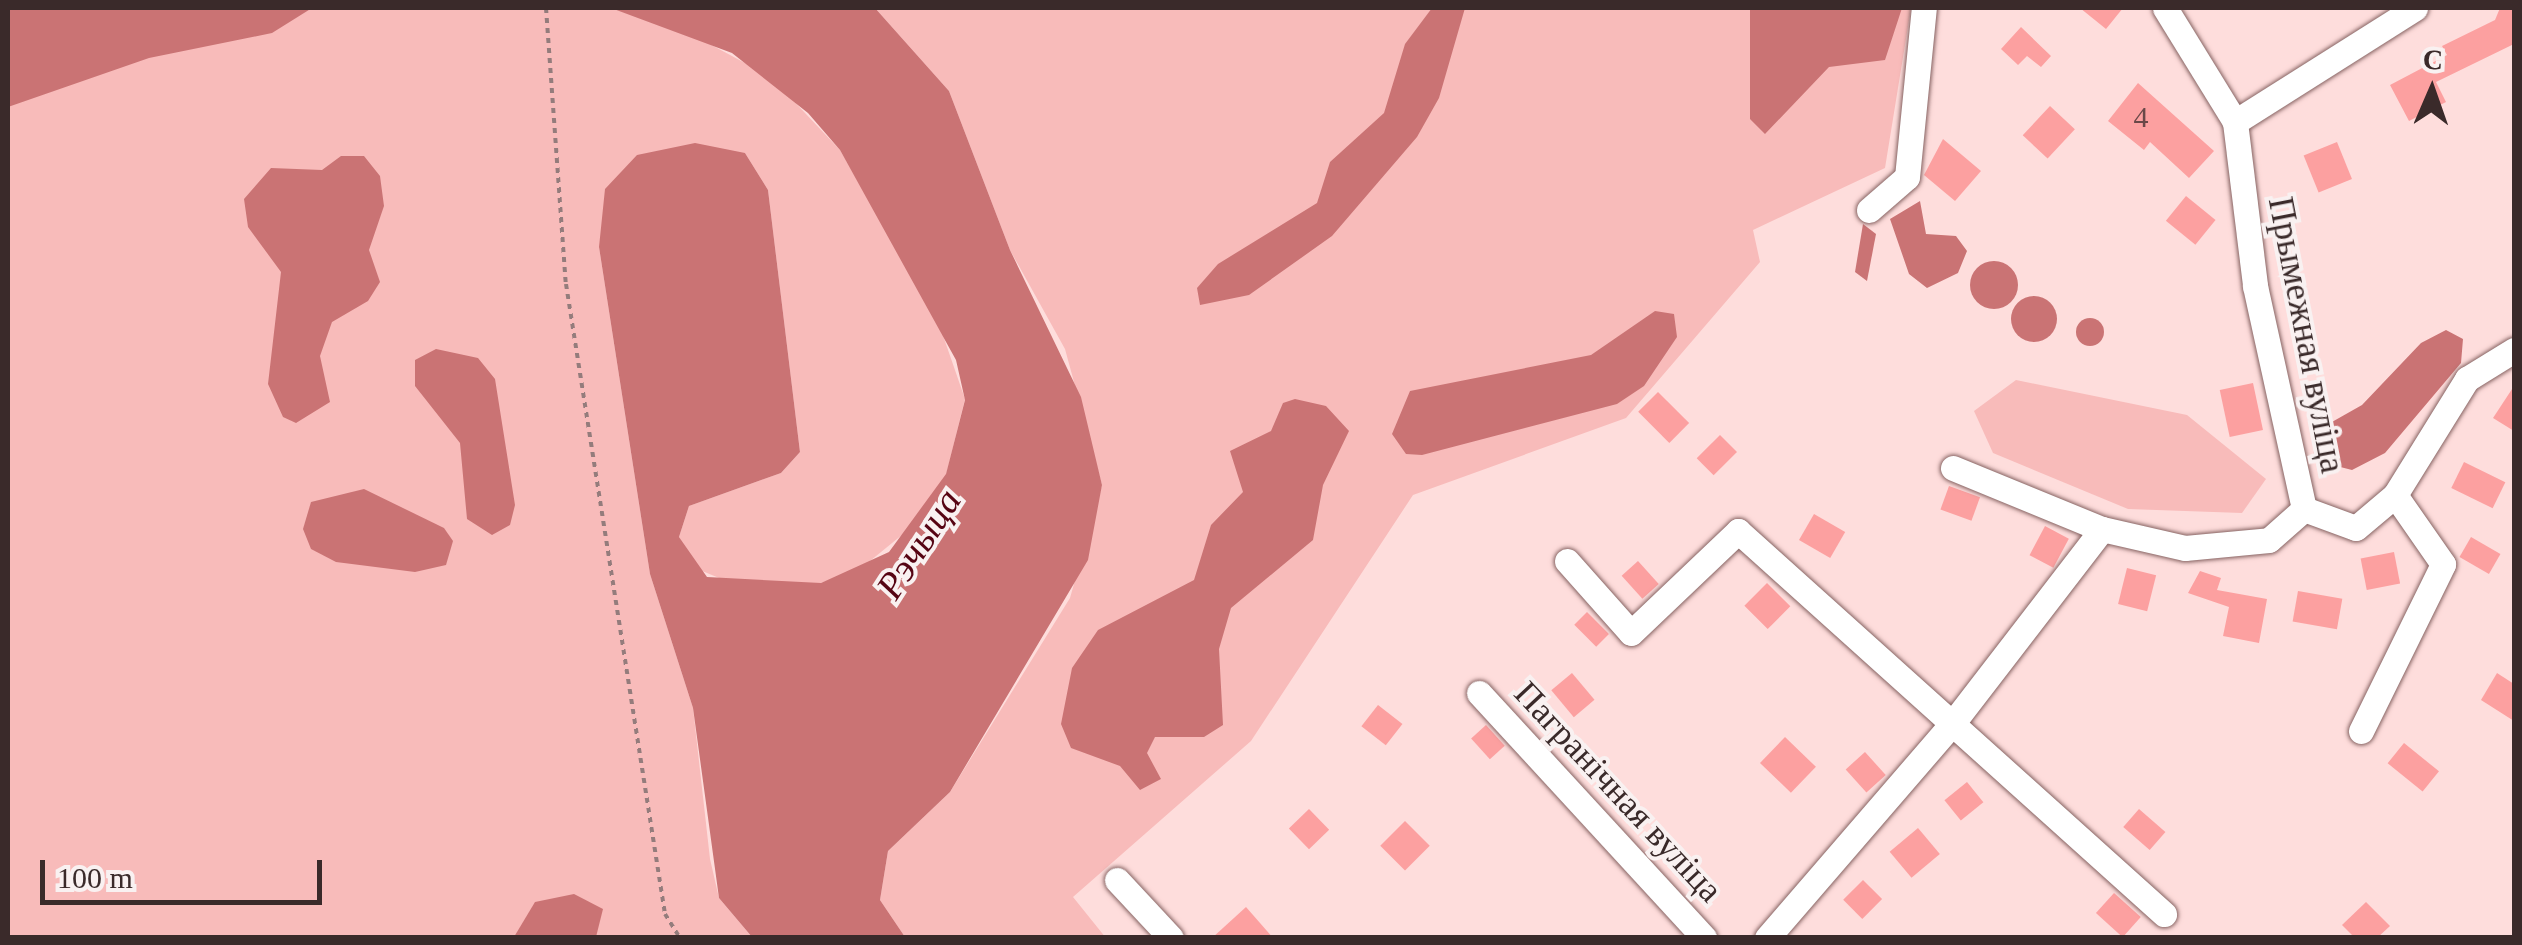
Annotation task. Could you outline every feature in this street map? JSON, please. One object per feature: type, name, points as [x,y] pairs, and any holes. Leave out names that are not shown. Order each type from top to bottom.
[{"type":"street","points":[[1869,210],[1906,177],[1924,8]]},
{"type":"street","points":[[2165,8],[2235,122],[2415,8]]},
{"type":"street","name":"Прымежная вуліца","points":[[1953,468],[2102,529],[2184,548],[2269,540],[2304,509],[2255,286],[2235,122]]},
{"type":"street","points":[[2304,509],[2356,528],[2395,495],[2467,379],[2514,350]]},
{"type":"street","points":[[2361,731],[2443,564],[2395,495]]},
{"type":"street","points":[[1767,938],[1952,724],[2102,529]]},
{"type":"street","points":[[1567,561],[1630,633],[1738,531],[2164,914]]},
{"type":"street","name":"Пагранічная вуліца","points":[[1480,693],[1704,938]]},
{"type":"street","points":[[1117,880],[1171,938]]},
{"type":"path","points":[[546,8],[566,284],[665,914],[680,938]]},
{"type":"shaded area","points":[[8,8],[611,8],[691,34],[771,77],[840,150],[938,321],[965,399],[946,475],[919,521],[859,570],[821,583],[736,585],[695,568],[679,537],[689,506],[781,473],[800,452],[768,190],[745,153],[599,247],[650,574],[693,708],[710,859],[719,898],[752,937],[8,937]]},
{"type":"shaded area","points":[[875,8],[1911,8],[1885,168],[1753,230],[1760,262],[1626,418],[1413,495],[1251,741],[1073,897],[1106,938],[905,937],[880,900],[888,851],[950,792],[1070,598],[1102,485],[1065,349],[1010,250],[949,91]]},
{"type":"shaded area","points":[[2016,380],[2187,415],[2266,479],[2242,513],[2128,509],[1993,453],[1974,411]]},
{"type":"water","points":[[8,8],[312,8],[272,33],[149,58],[8,107]]},
{"type":"water","name":"Рэчыца","points":[[611,8],[875,8],[949,91],[1010,250],[1081,397],[1102,485],[1088,560],[950,792],[888,851],[880,900],[905,937],[752,937],[719,898],[693,708],[650,574],[599,247],[605,189],[637,155],[695,143],[745,153],[768,190],[800,452],[781,473],[689,506],[679,537],[707,577],[821,583],[889,552],[946,474],[965,400],[956,360],[840,150],[808,113],[732,53]]},
{"type":"water","points":[[1432,8],[1465,8],[1439,98],[1417,137],[1332,236],[1249,295],[1200,305],[1197,288],[1218,264],[1317,203],[1330,162],[1384,113],[1405,44]]},
{"type":"water","points":[[1750,8],[1902,8],[1885,60],[1829,67],[1765,134],[1750,119]]},
{"type":"water","points":[[341,156],[364,156],[380,176],[384,206],[369,250],[380,282],[368,301],[332,322],[320,356],[330,402],[296,423],[283,417],[268,384],[281,272],[248,227],[244,199],[271,168],[322,170]]},
{"type":"water","points":[[1920,201],[1926,234],[1956,236],[1967,251],[1958,273],[1927,288],[1909,274],[1890,219]]},
{"type":"water","points":[[1863,224],[1876,234],[1867,281],[1855,272]]},
{"type":"water","points":[[1994,261],[2011,268],[2018,285],[2011,302],[1994,309],[1977,302],[1970,285],[1977,268]]},
{"type":"water","points":[[2034,296],[2050,303],[2057,319],[2050,335],[2034,342],[2018,335],[2011,319],[2018,303]]},
{"type":"water","points":[[1655,311],[1674,314],[1677,337],[1644,386],[1617,404],[1422,455],[1406,454],[1392,434],[1410,391],[1591,355]]},
{"type":"water","points":[[2090,318],[2100,322],[2104,332],[2100,342],[2090,346],[2080,342],[2076,332],[2080,322]]},
{"type":"water","points":[[2446,330],[2463,339],[2461,363],[2385,453],[2352,470],[2313,460],[2316,431],[2362,405],[2421,343]]},
{"type":"water","points":[[436,349],[478,358],[495,379],[515,505],[510,525],[492,535],[467,519],[460,443],[415,386],[415,360]]},
{"type":"water","points":[[1295,399],[1326,406],[1349,431],[1323,485],[1313,540],[1231,608],[1219,649],[1223,725],[1204,737],[1155,737],[1147,753],[1161,779],[1140,790],[1120,766],[1071,748],[1061,724],[1072,668],[1098,630],[1194,580],[1211,525],[1243,492],[1230,451],[1271,431],[1283,403]]},
{"type":"water","points":[[364,489],[444,528],[453,541],[446,565],[415,572],[336,562],[311,549],[303,529],[311,502]]},
{"type":"water","points":[[574,894],[603,909],[596,937],[514,937],[535,902]]},
{"type":"building","points":[[2080,8],[2123,8],[2106,29]]},
{"type":"building","points":[[2500,8],[2514,8],[2514,44],[2436,82],[2446,102],[2409,121],[2390,85],[2447,55],[2442,46],[2495,20]]},
{"type":"building","points":[[2021,27],[2051,56],[2041,67],[2027,56],[2018,65],[2001,49]]},
{"type":"building","points":[[2138,83],[2214,151],[2189,178],[2150,142],[2144,150],[2108,121]]},
{"type":"building","points":[[2050,106],[2075,129],[2048,158],[2023,135]]},
{"type":"building","points":[[1943,139],[1981,171],[1955,201],[1924,175]]},
{"type":"building","points":[[2337,142],[2352,179],[2319,193],[2304,155]]},
{"type":"building","points":[[2186,196],[2216,220],[2195,245],[2166,221]]},
{"type":"building","points":[[2253,383],[2263,430],[2230,437],[2220,390]]},
{"type":"building","points":[[2514,386],[2514,431],[2493,418]]},
{"type":"building","points":[[1658,392],[1689,423],[1669,443],[1638,412]]},
{"type":"building","points":[[1720,435],[1737,452],[1714,475],[1697,458]]},
{"type":"building","points":[[2464,462],[2505,482],[2493,508],[2451,488]]},
{"type":"building","points":[[1949,486],[1980,497],[1971,521],[1940,509]]},
{"type":"building","points":[[1814,514],[1845,532],[1830,558],[1799,540]]},
{"type":"building","points":[[2045,526],[2069,539],[2053,568],[2030,555]]},
{"type":"building","points":[[2471,537],[2500,554],[2489,574],[2460,557]]},
{"type":"building","points":[[2394,552],[2400,583],[2367,590],[2361,558]]},
{"type":"building","points":[[1638,561],[1659,584],[1642,599],[1622,576]]},
{"type":"building","points":[[2127,568],[2156,575],[2147,611],[2118,604]]},
{"type":"building","points":[[2200,571],[2221,578],[2217,590],[2267,599],[2259,643],[2223,636],[2229,607],[2188,593]]},
{"type":"building","points":[[1767,583],[1790,606],[1768,629],[1744,606]]},
{"type":"building","points":[[2298,591],[2342,599],[2337,629],[2293,622]]},
{"type":"building","points":[[1587,612],[1609,634],[1596,647],[1574,625]]},
{"type":"building","points":[[1572,673],[1594,700],[1574,717],[1551,690]]},
{"type":"building","points":[[2497,673],[2514,684],[2514,721],[2481,700]]},
{"type":"building","points":[[1378,705],[1402,724],[1386,745],[1361,726]]},
{"type":"building","points":[[1486,725],[1505,746],[1490,759],[1471,738]]},
{"type":"building","points":[[1785,737],[1816,767],[1791,793],[1760,763]]},
{"type":"building","points":[[2404,743],[2439,771],[2423,792],[2388,763]]},
{"type":"building","points":[[1865,752],[1886,775],[1866,792],[1846,769]]},
{"type":"building","points":[[1967,782],[1983,802],[1961,820],[1944,800]]},
{"type":"building","points":[[1309,809],[1329,830],[1309,849],[1289,828]]},
{"type":"building","points":[[2139,809],[2165,832],[2150,850],[2123,827]]},
{"type":"building","points":[[1405,821],[1430,846],[1405,870],[1380,846]]},
{"type":"building","points":[[1918,828],[1940,854],[1912,878],[1890,852]]},
{"type":"building","points":[[1863,880],[1882,899],[1862,919],[1843,900]]},
{"type":"building","points":[[2114,893],[2141,917],[2123,937],[2096,913]]},
{"type":"building","points":[[2366,902],[2390,926],[2377,938],[2355,938],[2342,925]]},
{"type":"building","points":[[1246,907],[1273,938],[1212,938]]}]
